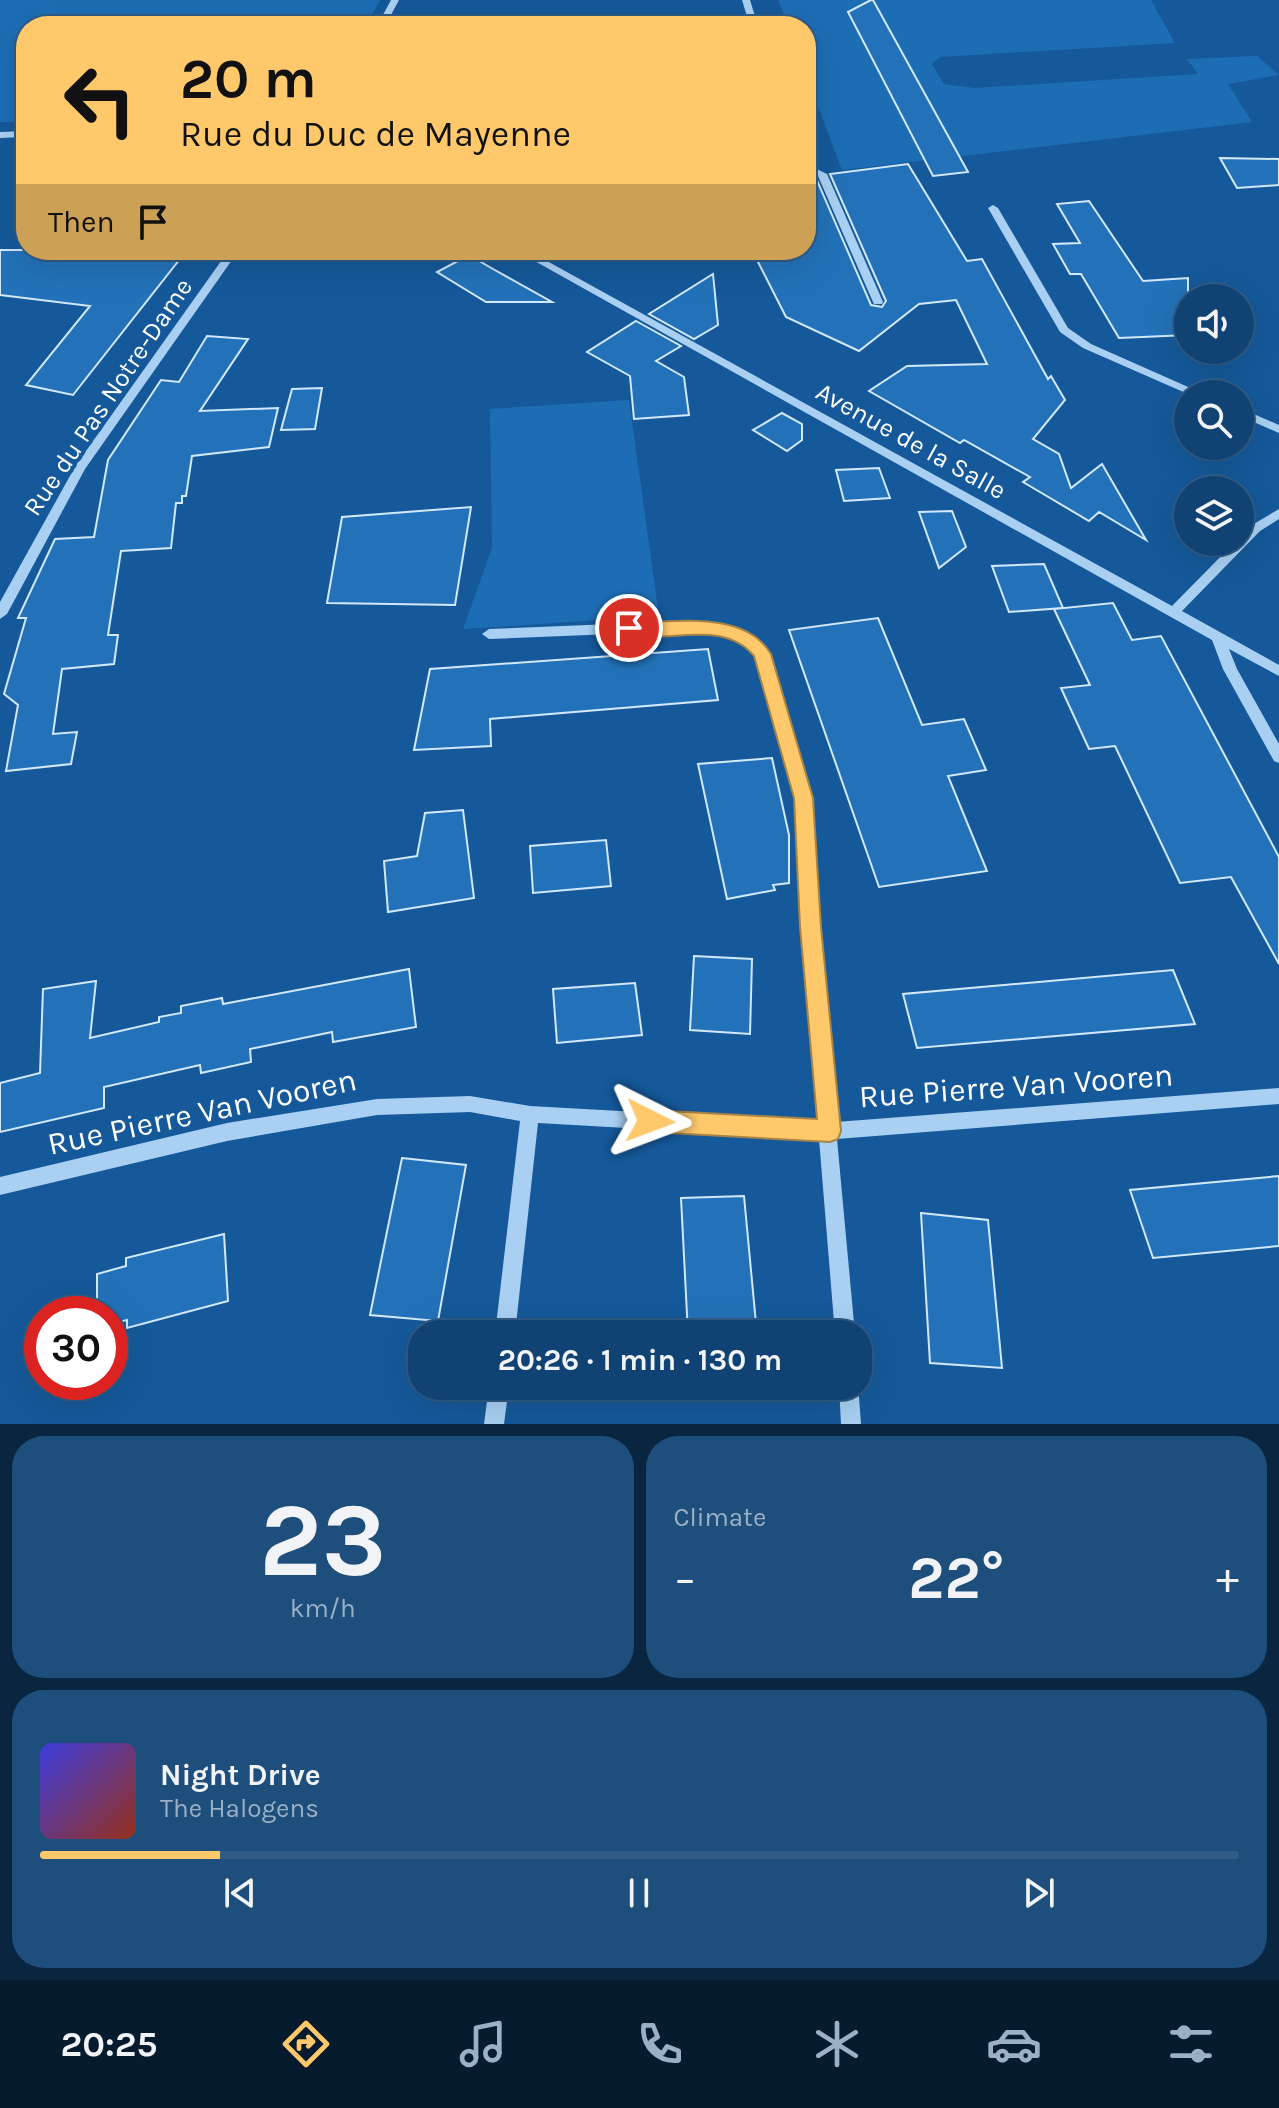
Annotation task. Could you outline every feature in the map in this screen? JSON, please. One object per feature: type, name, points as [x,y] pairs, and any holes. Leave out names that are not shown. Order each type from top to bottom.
[{"type":"street","points":[[816,171],[822,174],[878,302]]},
{"type":"street","points":[[993,208],[1064,330],[1087,346],[1174,384]]},
{"type":"street","name":"Rue du Pas Notre-Dame","points":[[0,614],[80,468],[227,260]]},
{"type":"street","name":"Avenue de la Salle","points":[[538,260],[1279,671]]},
{"type":"street","points":[[1254,418],[1279,429]]},
{"type":"street","points":[[1174,612],[1256,528],[1279,513]]},
{"type":"street","points":[[489,634],[685,626],[724,629],[750,640],[762,654],[803,798],[810,927],[844,1320]]},
{"type":"street","points":[[1217,636],[1230,669],[1279,757]]},
{"type":"street","name":"Rue Pierre Van Vooren","points":[[0,1186],[227,1132],[377,1107],[470,1104],[530,1114],[830,1131],[1279,1096]]},
{"type":"street","points":[[507,1320],[530,1114]]},
{"type":"street","points":[[494,1424],[497,1400]]},
{"type":"street","points":[[850,1400],[851,1424]]},
{"type":"shaded area","points":[[0,0],[380,0],[371,16],[16,16],[16,122],[0,122]]},
{"type":"shaded area","points":[[778,0],[1151,0],[1175,43],[940,57],[932,64],[944,84],[974,88],[1198,74],[1187,59],[1257,56],[1279,75],[1228,84],[1252,122],[842,170],[816,101],[816,16],[784,16]]},
{"type":"shaded area","points":[[629,400],[659,616],[463,629],[492,548],[490,409]]},
{"type":"building","points":[[871,0],[968,172],[933,176],[848,12]]},
{"type":"building","points":[[1220,158],[1279,159],[1279,185],[1237,188]]},
{"type":"building","points":[[908,164],[967,261],[982,259],[1048,379],[1051,376],[1065,400],[1033,439],[1059,454],[1071,488],[1102,464],[1146,540],[1099,512],[1089,521],[1023,482],[1030,477],[964,440],[960,443],[869,391],[907,366],[987,364],[956,300],[919,304],[859,351],[786,317],[757,260],[816,260],[816,178],[871,305],[882,307],[886,301],[830,174]]},
{"type":"building","points":[[1089,201],[1143,281],[1188,278],[1188,284],[1174,284],[1174,336],[1119,338],[1081,274],[1070,274],[1053,244],[1080,243],[1057,204]]},
{"type":"building","points":[[0,250],[16,250],[16,260],[179,260],[73,395],[26,385],[90,306],[0,295]]},
{"type":"building","points":[[460,260],[478,260],[552,302],[486,302],[437,272]]},
{"type":"building","points":[[713,274],[718,325],[694,339],[649,314]]},
{"type":"building","points":[[636,321],[681,346],[656,361],[684,377],[689,415],[634,419],[630,376],[587,352]]},
{"type":"building","points":[[207,336],[248,339],[200,411],[278,408],[269,447],[192,456],[186,496],[182,496],[182,503],[176,503],[171,548],[121,551],[108,635],[118,635],[114,664],[62,669],[53,734],[77,732],[71,764],[6,771],[18,705],[4,694],[26,618],[18,618],[55,539],[94,537],[108,460],[161,380],[179,382]]},
{"type":"building","points":[[322,388],[315,429],[281,430],[292,389]]},
{"type":"building","points":[[782,413],[802,424],[802,440],[787,451],[753,430]]},
{"type":"building","points":[[879,468],[890,498],[844,501],[836,470]]},
{"type":"building","points":[[471,507],[455,605],[327,603],[342,517]]},
{"type":"building","points":[[952,511],[966,547],[939,568],[919,512]]},
{"type":"building","points":[[1044,564],[1063,608],[1009,612],[992,566]]},
{"type":"building","points":[[1113,603],[1132,640],[1161,636],[1279,857],[1279,964],[1231,877],[1180,883],[1115,746],[1089,749],[1061,688],[1090,685],[1054,609]]},
{"type":"building","points":[[878,618],[922,725],[964,719],[986,770],[948,776],[987,871],[879,887],[789,630]]},
{"type":"building","points":[[708,649],[718,700],[490,719],[491,746],[414,750],[430,669]]},
{"type":"building","points":[[772,758],[789,835],[789,883],[773,885],[775,890],[727,899],[698,764]]},
{"type":"building","points":[[463,810],[474,898],[388,912],[384,861],[417,856],[425,813]]},
{"type":"building","points":[[606,840],[611,886],[533,893],[530,846]]},
{"type":"building","points":[[694,956],[752,959],[750,1034],[690,1030]]},
{"type":"building","points":[[409,969],[416,1027],[333,1042],[332,1032],[250,1049],[251,1062],[201,1073],[200,1065],[104,1087],[104,1108],[0,1132],[0,1083],[40,1073],[43,989],[96,981],[90,1038],[159,1022],[159,1017],[181,1013],[181,1006],[222,998],[223,1004]]},
{"type":"building","points":[[1173,970],[1195,1024],[917,1048],[903,994]]},
{"type":"building","points":[[635,983],[642,1035],[557,1043],[553,989]]},
{"type":"building","points":[[402,1158],[466,1165],[438,1320],[370,1315]]},
{"type":"building","points":[[1279,1176],[1279,1246],[1153,1258],[1130,1190]]},
{"type":"building","points":[[744,1196],[756,1320],[687,1320],[681,1198]]},
{"type":"building","points":[[921,1213],[988,1220],[1002,1368],[930,1363]]},
{"type":"building","points":[[224,1234],[228,1301],[128,1328],[128,1296],[97,1296],[97,1274],[126,1266],[126,1258]]},
{"type":"route","points":[[629,628],[685,626],[724,629],[750,640],[762,654],[803,798],[810,927],[830,1131],[650,1121]]}]
